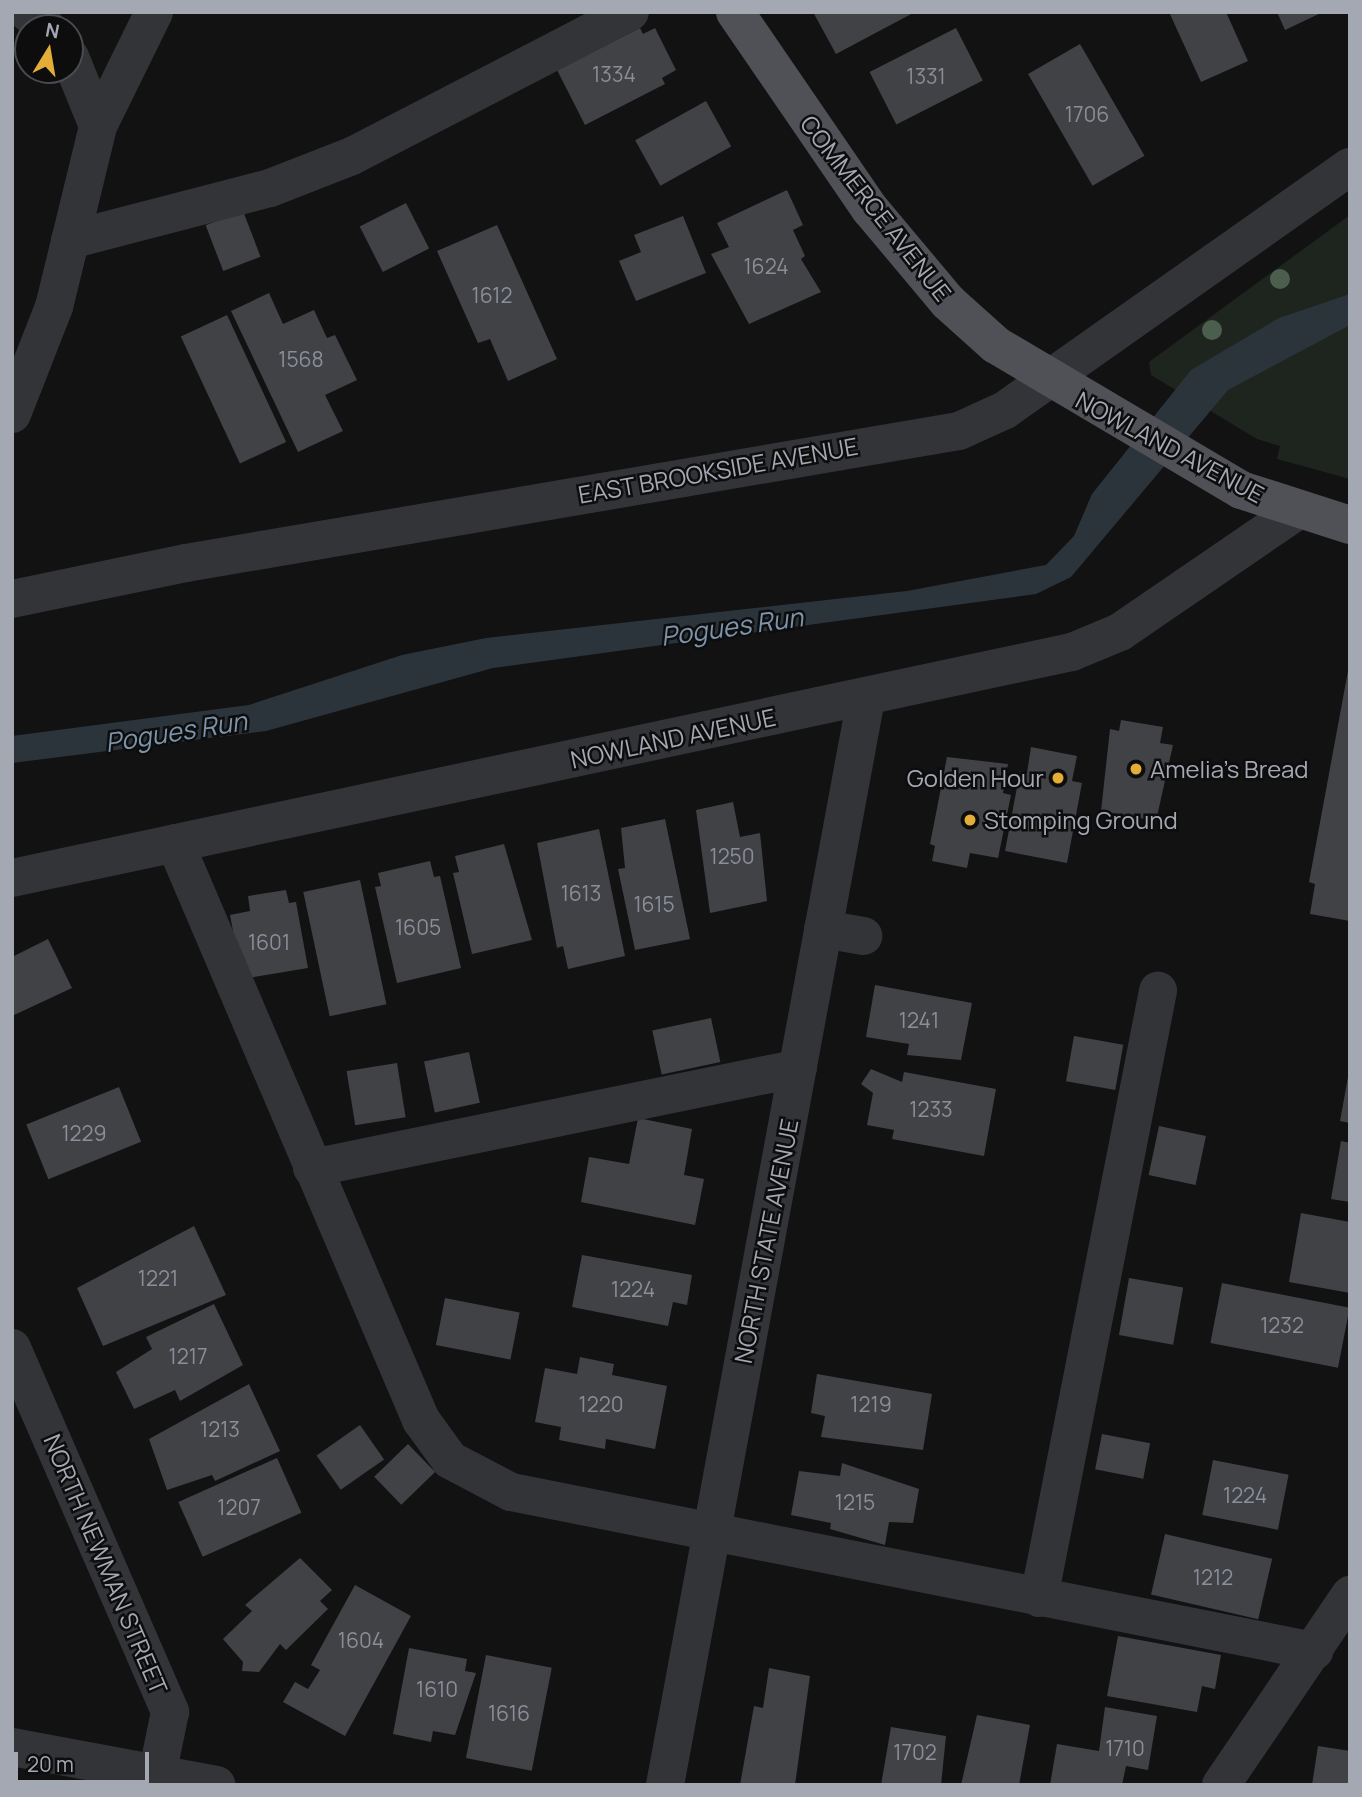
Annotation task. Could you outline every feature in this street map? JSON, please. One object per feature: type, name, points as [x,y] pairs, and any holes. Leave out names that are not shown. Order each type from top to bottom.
[{"type":"main road","name":"COMMERCE AVENUE","points":[[735,12],[778,81],[911,260],[996,345],[1044,378]]},
{"type":"main road","name":"NOWLAND AVENUE","points":[[1044,378],[1241,490],[1350,525]]},
{"type":"street","points":[[12,414],[54,307],[98,126],[155,12]]},
{"type":"street","points":[[69,240],[270,188],[352,156],[630,12]]},
{"type":"street","points":[[81,84],[98,126]]},
{"type":"street","name":"EAST BROOKSIDE AVENUE","points":[[12,599],[186,563],[959,431],[1005,410],[1044,378],[1350,167]]},
{"type":"street","name":"NOWLAND AVENUE","points":[[12,878],[866,698],[1100,641],[1298,510]]},
{"type":"street","name":"NORTH STATE AVENUE","points":[[665,1785],[866,698]]},
{"type":"street","points":[[175,844],[421,1420],[450,1460],[511,1492],[1039,1598],[1337,1623]]},
{"type":"street","points":[[823,929],[863,936]]},
{"type":"street","points":[[1039,1598],[1158,991]]},
{"type":"street","points":[[312,1168],[798,1068]]},
{"type":"street","name":"NORTH NEWMAN STREET","points":[[12,1348],[170,1712],[156,1779]]},
{"type":"street","points":[[1221,1785],[1337,1623]]},
{"type":"street","points":[[12,1747],[156,1779],[217,1785]]},
{"type":"shaded area","points":[[1350,215],[1350,479],[1277,459],[1280,446],[1257,439],[1151,375],[1149,362]]},
{"type":"water","name":"Pogues Run","points":[[1350,294],[1350,325],[1228,390],[1071,577],[1036,594],[493,668],[266,731],[12,763],[12,736],[249,705],[402,655],[486,638],[907,591],[1046,565],[1074,536],[1092,494],[1191,370],[1279,318]]},
{"type":"building","points":[[813,12],[915,12],[836,54]]},
{"type":"building","points":[[1169,12],[1226,12],[1248,61],[1201,82]]},
{"type":"building","points":[[1277,12],[1323,12],[1285,30]]},
{"type":"building","points":[[640,28],[643,34],[655,28],[676,70],[662,78],[665,84],[585,125],[557,70]]},
{"type":"building","points":[[956,28],[983,81],[896,125],[870,72]]},
{"type":"building","points":[[1080,44],[1144,156],[1093,186],[1028,74]]},
{"type":"building","points":[[706,101],[731,146],[660,186],[635,140]]},
{"type":"building","points":[[787,190],[803,225],[793,230],[805,256],[801,259],[821,292],[749,324],[711,254],[729,247],[717,223]]},
{"type":"building","points":[[406,203],[429,248],[383,272],[360,227]]},
{"type":"building","points":[[243,211],[261,257],[223,271],[206,225]]},
{"type":"building","points":[[683,216],[706,273],[636,301],[619,261],[641,252],[634,235]]},
{"type":"building","points":[[497,225],[557,359],[508,381],[490,339],[478,343],[437,251]]},
{"type":"building","points":[[269,293],[283,324],[314,310],[327,338],[335,335],[357,380],[325,395],[343,431],[298,452],[231,311]]},
{"type":"building","points":[[227,315],[286,442],[240,463],[181,337]]},
{"type":"building","points":[[1350,660],[1350,921],[1310,914],[1315,884],[1309,882]]},
{"type":"building","name":"Amelia's Bread","points":[[1121,720],[1163,727],[1160,743],[1173,745],[1156,821],[1101,811],[1110,729],[1119,731]]},
{"type":"building","points":[[1031,747],[1077,756],[1072,781],[1082,783],[1067,863],[1005,851],[1020,771],[1027,773]]},
{"type":"building","name":"Stomping Ground","points":[[947,757],[1008,764],[1003,793],[1011,795],[998,858],[970,853],[967,868],[932,861],[935,846],[930,844]]},
{"type":"building","points":[[733,802],[740,837],[760,833],[767,901],[710,913],[696,810]]},
{"type":"building","points":[[665,819],[690,939],[635,950],[618,869],[625,868],[621,828]]},
{"type":"building","points":[[599,829],[625,956],[568,969],[563,946],[557,948],[537,843]]},
{"type":"building","points":[[504,844],[532,940],[472,954],[453,873],[459,872],[455,856]]},
{"type":"building","points":[[430,861],[434,877],[440,876],[461,968],[397,983],[375,887],[381,886],[378,873]]},
{"type":"building","points":[[360,880],[386,1004],[330,1016],[303,892]]},
{"type":"building","points":[[286,890],[289,903],[296,902],[308,968],[242,979],[230,915],[250,911],[248,896]]},
{"type":"building","points":[[48,939],[72,988],[12,1016],[12,957]]},
{"type":"building","points":[[875,985],[972,1003],[961,1060],[907,1055],[909,1044],[866,1037]]},
{"type":"building","points":[[711,1018],[720,1062],[662,1074],[652,1030]]},
{"type":"building","points":[[1074,1036],[1123,1045],[1115,1090],[1066,1081]]},
{"type":"building","points":[[469,1052],[480,1103],[435,1112],[424,1062]]},
{"type":"building","points":[[397,1063],[406,1117],[355,1125],[347,1071]]},
{"type":"building","points":[[871,1069],[902,1082],[904,1072],[996,1089],[984,1156],[892,1139],[894,1130],[867,1125],[873,1093],[861,1084]]},
{"type":"building","points":[[1350,1077],[1350,1123],[1340,1121]]},
{"type":"building","points":[[119,1087],[141,1142],[48,1179],[26,1124]]},
{"type":"building","points":[[638,1118],[692,1129],[684,1175],[704,1179],[695,1225],[581,1202],[589,1157],[629,1164]]},
{"type":"building","points":[[1159,1126],[1206,1136],[1196,1185],[1149,1175]]},
{"type":"building","points":[[1341,1141],[1350,1143],[1350,1202],[1331,1199]]},
{"type":"building","points":[[1301,1213],[1350,1222],[1350,1293],[1289,1282]]},
{"type":"building","points":[[194,1226],[226,1295],[103,1346],[77,1288]]},
{"type":"building","points":[[582,1255],[692,1275],[687,1305],[673,1302],[668,1326],[572,1307]]},
{"type":"building","points":[[1129,1278],[1183,1288],[1173,1345],[1119,1335]]},
{"type":"building","points":[[1222,1283],[1350,1308],[1338,1368],[1210,1343]]},
{"type":"building","points":[[445,1298],[520,1313],[510,1360],[436,1345]]},
{"type":"building","points":[[214,1304],[243,1365],[180,1401],[175,1390],[134,1409],[116,1372],[152,1349],[146,1337]]},
{"type":"building","points":[[580,1357],[614,1364],[612,1375],[667,1386],[655,1449],[606,1439],[605,1449],[559,1440],[561,1427],[535,1422],[545,1368],[577,1374]]},
{"type":"building","points":[[817,1374],[932,1394],[923,1450],[821,1437],[825,1416],[811,1413]]},
{"type":"building","points":[[249,1384],[280,1451],[215,1481],[212,1475],[167,1490],[149,1439]]},
{"type":"building","points":[[360,1425],[384,1459],[341,1490],[317,1455]]},
{"type":"building","points":[[1102,1434],[1150,1443],[1143,1479],[1095,1469]]},
{"type":"building","points":[[408,1444],[435,1472],[401,1505],[374,1477]]},
{"type":"building","points":[[277,1458],[301,1513],[203,1557],[178,1502]]},
{"type":"building","points":[[1213,1460],[1289,1475],[1278,1530],[1202,1515]]},
{"type":"building","points":[[842,1463],[919,1489],[913,1523],[889,1522],[885,1545],[830,1529],[831,1523],[791,1515],[799,1471],[840,1476]]},
{"type":"building","points":[[1165,1534],[1272,1559],[1258,1619],[1151,1594]]},
{"type":"building","points":[[300,1558],[332,1590],[320,1601],[328,1609],[286,1650],[280,1644],[259,1672],[242,1671],[243,1662],[223,1639],[252,1611],[245,1605]]},
{"type":"building","points":[[355,1585],[411,1616],[345,1736],[283,1702],[295,1682],[308,1689],[320,1670],[311,1665]]},
{"type":"building","points":[[1118,1636],[1221,1655],[1215,1689],[1202,1686],[1197,1712],[1107,1696]]},
{"type":"building","points":[[409,1648],[467,1659],[465,1671],[476,1673],[455,1735],[433,1731],[431,1742],[393,1734]]},
{"type":"building","points":[[486,1655],[552,1668],[532,1771],[466,1758]]},
{"type":"building","points":[[769,1668],[810,1676],[795,1785],[740,1785],[754,1706],[763,1708]]},
{"type":"building","points":[[1105,1707],[1157,1716],[1148,1770],[1126,1766],[1122,1785],[1050,1785],[1057,1744],[1099,1751]]},
{"type":"building","points":[[977,1715],[1030,1725],[1019,1785],[961,1785]]},
{"type":"building","points":[[891,1727],[946,1736],[941,1785],[881,1785]]},
{"type":"building","points":[[1318,1746],[1350,1751],[1350,1785],[1312,1785]]},
{"type":"place","name":"Amelia's Bread","points":[[1136,769]]},
{"type":"place","name":"Golden Hour","points":[[1058,778]]},
{"type":"place","name":"Stomping Ground","points":[[970,820]]}]
